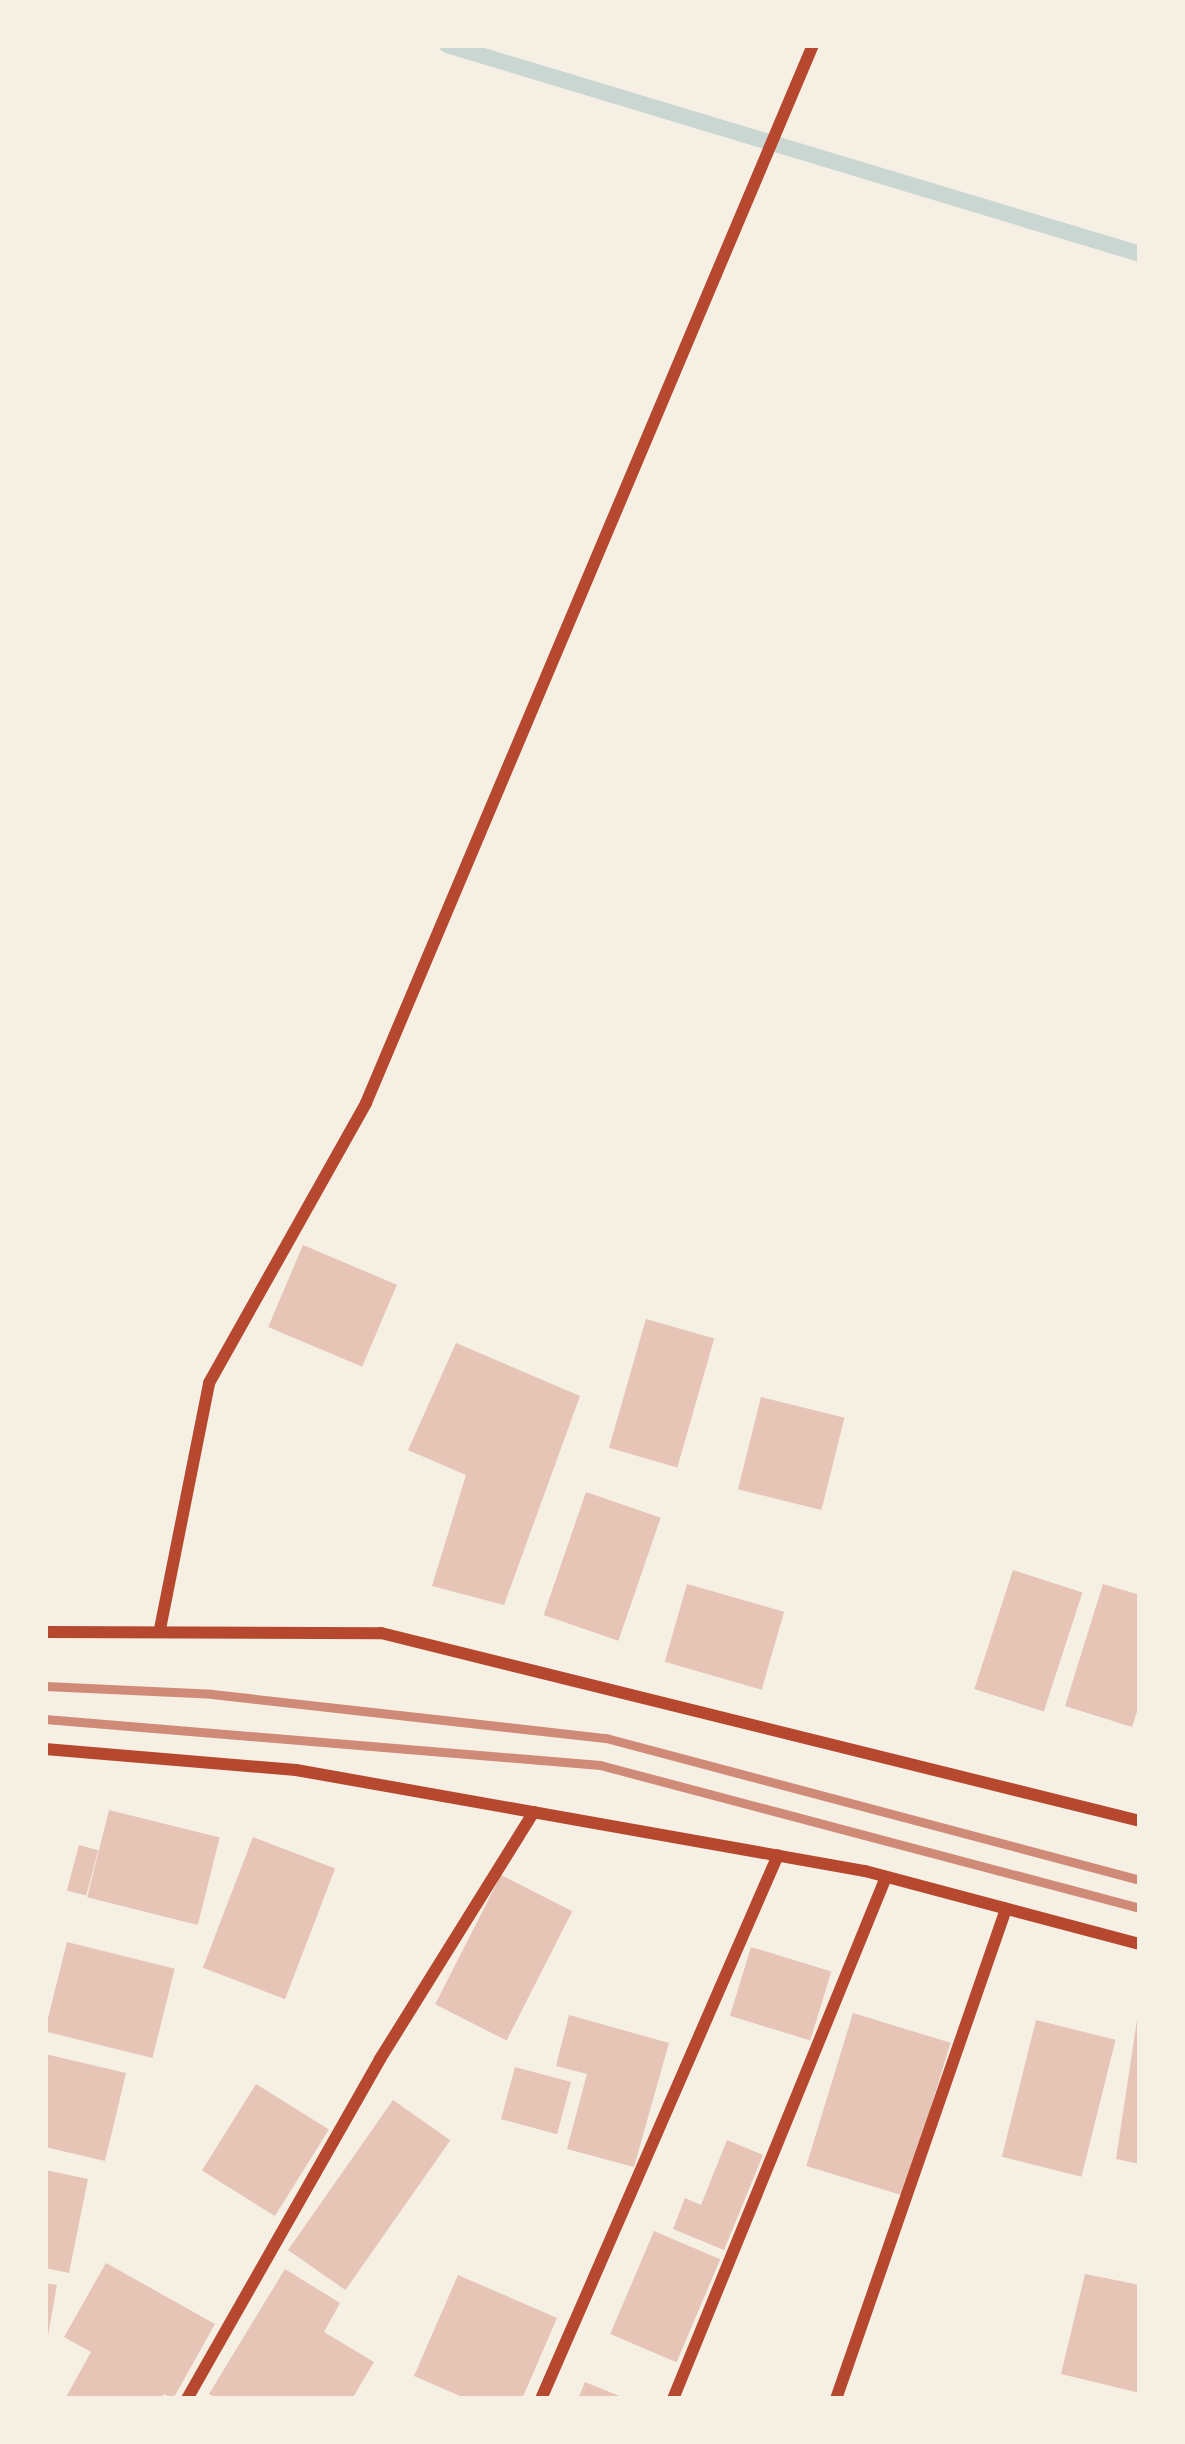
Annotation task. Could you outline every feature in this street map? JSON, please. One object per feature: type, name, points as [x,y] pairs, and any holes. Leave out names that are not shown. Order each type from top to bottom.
[{"type":"street","points":[[160,1629],[209,1382],[366,1102],[813,45]]},
{"type":"street","points":[[45,1632],[160,1629],[381,1634],[1140,1821]]},
{"type":"street","points":[[45,1749],[296,1770],[534,1812],[886,1877],[1140,1945]]},
{"type":"street","points":[[187,2399],[380,2059],[534,1812]]},
{"type":"street","points":[[541,2399],[778,1856]]},
{"type":"street","points":[[673,2399],[886,1877]]},
{"type":"street","points":[[836,2399],[1006,1909]]},
{"type":"building","points":[[303,1245],[397,1285],[362,1367],[268,1327]]},
{"type":"building","points":[[646,1319],[714,1339],[677,1467],[609,1448]]},
{"type":"building","points":[[456,1343],[580,1396],[504,1605],[432,1586],[466,1475],[408,1450]]},
{"type":"building","points":[[761,1397],[844,1418],[821,1510],[738,1489]]},
{"type":"building","points":[[586,1492],[661,1518],[618,1641],[544,1615]]},
{"type":"building","points":[[1013,1570],[1082,1593],[1044,1711],[974,1689]]},
{"type":"building","points":[[687,1584],[784,1612],[762,1690],[665,1662]]},
{"type":"building","points":[[1103,1584],[1140,1595],[1140,1702],[1132,1727],[1065,1706]]},
{"type":"building","points":[[109,1810],[220,1838],[198,1925],[87,1897]]},
{"type":"building","points":[[253,1837],[335,1869],[285,1999],[203,1968]]},
{"type":"building","points":[[79,1845],[98,1850],[86,1896],[67,1890]]},
{"type":"building","points":[[501,1875],[572,1911],[506,2041],[435,2004]]},
{"type":"building","points":[[67,1942],[175,1969],[152,2058],[45,2031]]},
{"type":"building","points":[[751,1947],[831,1972],[810,2040],[730,2016]]},
{"type":"building","points":[[853,2013],[951,2043],[904,2196],[806,2166]]},
{"type":"building","points":[[569,2015],[669,2043],[634,2167],[567,2149],[587,2074],[556,2066]]},
{"type":"building","points":[[1036,2020],[1116,2040],[1081,2177],[1002,2157]]},
{"type":"building","points":[[1140,2020],[1140,2164],[1116,2159]]},
{"type":"building","points":[[45,2054],[126,2073],[105,2161],[45,2147]]},
{"type":"building","points":[[515,2067],[571,2082],[557,2134],[501,2119]]},
{"type":"building","points":[[256,2084],[329,2130],[275,2216],[202,2171]]},
{"type":"building","points":[[393,2100],[450,2140],[345,2290],[288,2250]]},
{"type":"building","points":[[727,2140],[763,2155],[724,2250],[673,2229],[685,2198],[701,2205]]},
{"type":"building","points":[[45,2170],[88,2179],[69,2273],[45,2268]]},
{"type":"building","points":[[654,2231],[720,2259],[677,2362],[610,2334]]},
{"type":"building","points":[[106,2263],[215,2324],[173,2399],[164,2394],[161,2399],[65,2399],[91,2352],[64,2337]]},
{"type":"building","points":[[285,2269],[340,2303],[324,2332],[374,2362],[352,2399],[218,2399],[209,2394]]},
{"type":"building","points":[[1085,2274],[1140,2285],[1140,2393],[1061,2374]]},
{"type":"building","points":[[458,2275],[557,2318],[522,2399],[467,2399],[414,2376]]},
{"type":"building","points":[[45,2283],[57,2285],[47,2341],[45,2341]]},
{"type":"building","points":[[585,2382],[627,2399],[578,2399]]},
{"type":"waterway","points":[[447,45],[1140,254]]},
{"type":"railway","points":[[45,1686],[212,1694],[606,1738],[1140,1880]]},
{"type":"railway","points":[[45,1719],[600,1765],[1140,1908]]}]
